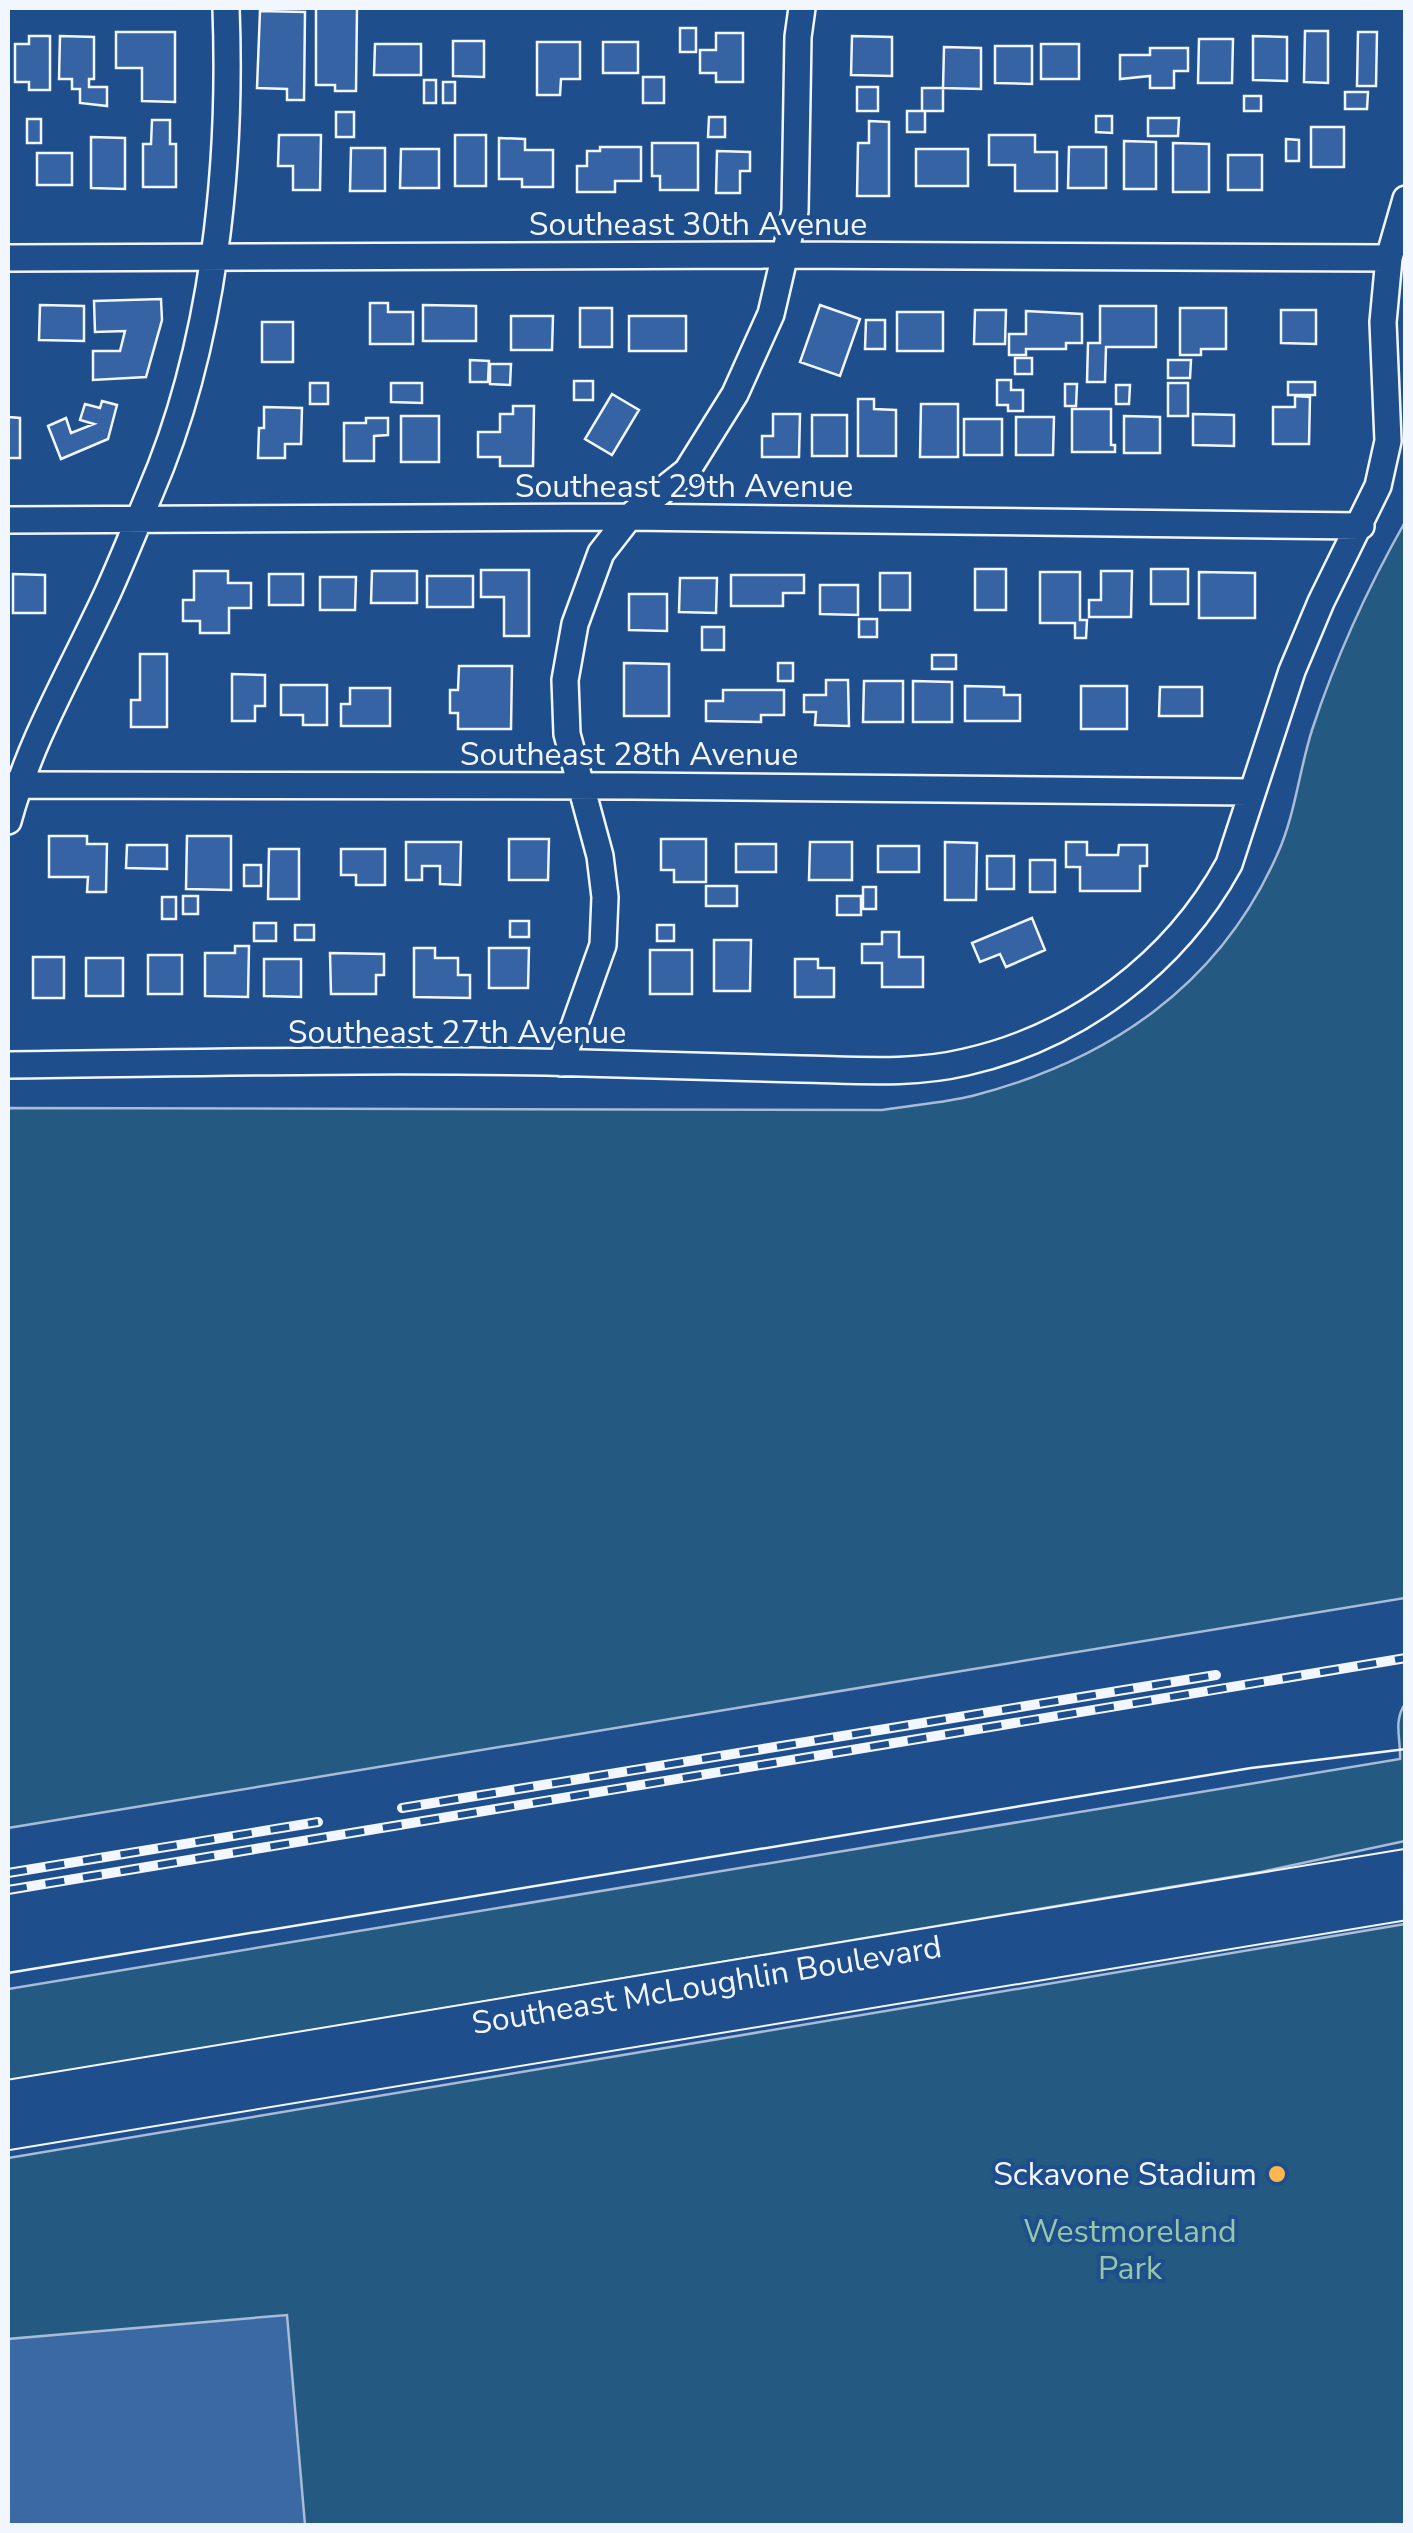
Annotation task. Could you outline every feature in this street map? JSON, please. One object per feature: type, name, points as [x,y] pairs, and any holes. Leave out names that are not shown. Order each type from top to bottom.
[{"type":"highway","name":"Southeast McLoughlin Boulevard","points":[[8,2100],[1406,1869]]},
{"type":"highway","name":"Southeast McLoughlin Boulevard","points":[[8,2130],[1406,1900]]},
{"type":"street","points":[[8,822],[13,785],[108,592],[165,456],[185,387],[204,316],[221,200],[226,8]]},
{"type":"street","points":[[561,1063],[603,946],[605,898],[600,856],[567,734],[565,680],[576,624],[601,554],[629,517],[687,471],[712,436],[764,332],[795,211],[798,36],[802,8]]},
{"type":"street","name":"Southeast 27th Avenue","points":[[8,1065],[561,1063],[906,1071],[965,1062],[1011,1049],[1074,1021],[1126,987],[1172,945],[1230,864],[1250,792],[1299,654],[1320,602],[1378,486],[1388,441],[1383,322],[1389,258],[1406,199]]},
{"type":"street","name":"Southeast 30th Avenue","points":[[8,258],[1389,258]]},
{"type":"street","name":"Southeast 29th Avenue","points":[[8,520],[629,517],[1361,526]]},
{"type":"street","name":"Southeast 28th Avenue","points":[[13,785],[1250,792]]},
{"type":"green space","points":[[1405,522],[1405,1598],[8,1828],[8,1108],[882,1110],[972,1096],[1069,1062],[1113,1039],[1191,980],[1253,902],[1283,840],[1312,730],[1331,676],[1365,598]]},
{"type":"green space","points":[[1405,1704],[1405,1841],[1261,1872],[8,2081],[8,1989],[1400,1759],[1398,1724]]},
{"type":"green space","name":"Westmoreland Park","points":[[1405,1924],[1405,2525],[8,2525],[8,2158]]},
{"type":"shaded area","points":[[287,2315],[305,2525],[8,2525],[8,2339]]},
{"type":"building","points":[[316,8],[357,8],[356,91],[335,91],[335,85],[316,85]]},
{"type":"building","points":[[260,11],[305,12],[304,100],[287,100],[287,89],[257,88]]},
{"type":"building","points":[[680,28],[696,28],[696,52],[680,52]]},
{"type":"building","points":[[1305,31],[1328,31],[1328,83],[1304,82]]},
{"type":"building","points":[[116,32],[175,32],[175,102],[142,101],[142,68],[116,68]]},
{"type":"building","points":[[1358,32],[1377,32],[1376,86],[1357,86]]},
{"type":"building","points":[[716,33],[743,33],[743,82],[716,82],[716,73],[700,73],[700,50],[716,50]]},
{"type":"building","points":[[29,36],[50,36],[50,90],[29,90],[29,82],[15,82],[15,44],[29,44]]},
{"type":"building","points":[[60,36],[94,37],[94,79],[89,79],[89,87],[107,87],[107,106],[80,103],[80,89],[72,89],[72,79],[59,79]]},
{"type":"building","points":[[852,36],[892,37],[892,76],[851,75]]},
{"type":"building","points":[[1253,36],[1287,37],[1287,81],[1253,80]]},
{"type":"building","points":[[1199,39],[1233,39],[1232,83],[1198,83]]},
{"type":"building","points":[[453,41],[484,41],[484,77],[453,76]]},
{"type":"building","points":[[537,42],[580,42],[580,79],[561,79],[560,95],[537,95]]},
{"type":"building","points":[[603,42],[638,42],[638,73],[603,73]]},
{"type":"building","points":[[375,44],[421,44],[421,75],[374,75]]},
{"type":"building","points":[[1041,44],[1079,44],[1079,79],[1041,79]]},
{"type":"building","points":[[995,46],[1032,46],[1032,84],[995,83]]},
{"type":"building","points":[[944,47],[981,48],[981,89],[943,88]]},
{"type":"building","points":[[1150,48],[1188,48],[1188,71],[1174,71],[1174,88],[1150,88],[1150,76],[1120,79],[1120,55],[1150,55]]},
{"type":"building","points":[[643,77],[664,77],[664,103],[643,103]]},
{"type":"building","points":[[424,80],[436,80],[436,103],[424,103]]},
{"type":"building","points":[[443,82],[455,82],[455,103],[443,103]]},
{"type":"building","points":[[857,87],[878,87],[878,111],[857,111]]},
{"type":"building","points":[[922,88],[943,88],[943,111],[922,111]]},
{"type":"building","points":[[1345,92],[1368,92],[1367,109],[1345,109]]},
{"type":"building","points":[[1244,96],[1261,96],[1261,111],[1244,111]]},
{"type":"building","points":[[907,111],[925,111],[925,132],[907,132]]},
{"type":"building","points":[[336,112],[354,112],[354,137],[336,137]]},
{"type":"building","points":[[1096,116],[1112,116],[1112,133],[1096,132]]},
{"type":"building","points":[[709,117],[725,117],[725,137],[708,137]]},
{"type":"building","points":[[1148,118],[1179,118],[1178,136],[1148,136]]},
{"type":"building","points":[[27,119],[41,119],[41,143],[27,143]]},
{"type":"building","points":[[152,120],[170,120],[170,144],[176,144],[176,187],[143,187],[143,144],[151,144]]},
{"type":"building","points":[[869,121],[889,122],[889,196],[857,196],[858,143],[869,143]]},
{"type":"building","points":[[1311,127],[1344,127],[1344,167],[1311,167]]},
{"type":"building","points":[[279,135],[321,135],[320,190],[293,190],[293,166],[278,166]]},
{"type":"building","points":[[455,135],[486,135],[486,186],[455,186]]},
{"type":"building","points":[[989,135],[1035,135],[1035,152],[1057,152],[1057,191],[1015,191],[1015,165],[989,165]]},
{"type":"building","points":[[91,137],[125,138],[125,189],[91,188]]},
{"type":"building","points":[[499,138],[525,139],[525,150],[553,150],[553,187],[522,187],[522,179],[499,179]]},
{"type":"building","points":[[1286,139],[1299,140],[1299,161],[1286,161]]},
{"type":"building","points":[[1124,141],[1156,142],[1156,189],[1124,189]]},
{"type":"building","points":[[652,143],[698,143],[698,190],[660,190],[660,176],[652,176]]},
{"type":"building","points":[[1173,143],[1209,144],[1209,192],[1173,192]]},
{"type":"building","points":[[600,147],[641,147],[641,181],[615,181],[615,192],[577,192],[577,166],[587,166],[587,151],[600,151]]},
{"type":"building","points":[[1069,147],[1106,147],[1106,188],[1068,188]]},
{"type":"building","points":[[351,148],[385,148],[385,191],[350,191]]},
{"type":"building","points":[[401,149],[439,149],[439,188],[400,188]]},
{"type":"building","points":[[916,149],[968,149],[968,186],[916,186]]},
{"type":"building","points":[[717,151],[750,152],[750,171],[740,171],[740,193],[716,193]]},
{"type":"building","points":[[37,153],[72,153],[72,185],[37,185]]},
{"type":"building","points":[[1228,155],[1262,155],[1262,190],[1228,190]]},
{"type":"building","points":[[161,299],[162,320],[146,377],[93,380],[93,351],[120,351],[125,331],[95,332],[94,301]]},
{"type":"building","points":[[370,303],[388,303],[388,312],[413,312],[413,344],[370,344]]},
{"type":"building","points":[[40,305],[84,306],[84,341],[39,340]]},
{"type":"building","points":[[423,305],[476,306],[476,341],[423,341]]},
{"type":"building","points":[[820,305],[860,319],[840,376],[800,362]]},
{"type":"building","points":[[1100,306],[1156,306],[1156,347],[1106,347],[1105,382],[1087,382],[1088,343],[1100,343]]},
{"type":"building","points":[[580,308],[612,308],[612,347],[580,347]]},
{"type":"building","points":[[1180,308],[1226,308],[1226,349],[1201,349],[1201,355],[1180,355]]},
{"type":"building","points":[[975,310],[1006,310],[1005,344],[974,344]]},
{"type":"building","points":[[1281,310],[1316,310],[1316,344],[1281,343]]},
{"type":"building","points":[[1026,311],[1082,314],[1082,343],[1066,343],[1066,349],[1026,349],[1026,355],[1009,355],[1009,334],[1026,334]]},
{"type":"building","points":[[897,312],[943,312],[943,351],[897,351]]},
{"type":"building","points":[[511,316],[553,316],[552,350],[511,350]]},
{"type":"building","points":[[629,316],[686,316],[686,351],[629,351]]},
{"type":"building","points":[[866,320],[885,320],[885,349],[865,349]]},
{"type":"building","points":[[262,322],[293,322],[293,362],[262,362]]},
{"type":"building","points":[[1015,358],[1032,358],[1032,374],[1015,374]]},
{"type":"building","points":[[470,360],[489,361],[488,382],[470,382]]},
{"type":"building","points":[[1168,360],[1191,360],[1190,378],[1168,378]]},
{"type":"building","points":[[490,364],[511,364],[510,385],[490,384]]},
{"type":"building","points":[[997,380],[1011,380],[1011,390],[1023,390],[1023,411],[1008,411],[1008,405],[997,405]]},
{"type":"building","points":[[574,381],[593,381],[593,400],[574,400]]},
{"type":"building","points":[[1288,382],[1315,382],[1315,395],[1288,395]]},
{"type":"building","points":[[310,383],[328,383],[328,404],[310,404]]},
{"type":"building","points":[[391,383],[422,383],[422,403],[391,402]]},
{"type":"building","points":[[1168,383],[1188,383],[1188,416],[1168,416]]},
{"type":"building","points":[[1065,384],[1077,384],[1076,406],[1065,406]]},
{"type":"building","points":[[1116,385],[1130,385],[1129,404],[1116,404]]},
{"type":"building","points":[[612,394],[639,410],[612,455],[585,439]]},
{"type":"building","points":[[1295,396],[1310,397],[1309,444],[1273,444],[1273,407],[1295,407]]},
{"type":"building","points":[[858,399],[874,399],[874,409],[896,410],[896,456],[858,456]]},
{"type":"building","points":[[102,401],[117,405],[108,439],[61,459],[48,426],[66,418],[71,433],[94,424],[80,420],[85,404],[100,408]]},
{"type":"building","points":[[921,404],[958,404],[958,457],[920,457]]},
{"type":"building","points":[[513,406],[534,406],[533,466],[500,466],[500,457],[478,457],[478,432],[500,432],[500,414],[513,414]]},
{"type":"building","points":[[264,407],[302,408],[301,444],[285,444],[285,458],[258,458]]},
{"type":"building","points":[[8,408],[9,417],[20,418],[20,458],[8,458]]},
{"type":"building","points":[[1072,409],[1111,409],[1111,445],[1115,445],[1115,452],[1072,452]]},
{"type":"building","points":[[773,414],[800,414],[799,457],[762,457],[762,436],[773,436]]},
{"type":"building","points":[[1193,414],[1234,415],[1234,446],[1193,445]]},
{"type":"building","points":[[812,415],[847,415],[847,456],[812,456]]},
{"type":"building","points":[[401,416],[439,416],[439,462],[401,462]]},
{"type":"building","points":[[1124,416],[1160,417],[1160,453],[1124,453]]},
{"type":"building","points":[[1016,417],[1054,417],[1053,455],[1016,455]]},
{"type":"building","points":[[366,418],[388,418],[388,435],[374,436],[374,461],[344,461],[344,423],[366,423]]},
{"type":"building","points":[[964,419],[1002,419],[1002,455],[964,455]]},
{"type":"building","points":[[975,569],[1006,569],[1006,610],[975,610]]},
{"type":"building","points":[[1151,569],[1188,569],[1188,604],[1151,604]]},
{"type":"building","points":[[481,570],[529,570],[529,636],[504,636],[504,597],[481,597]]},
{"type":"building","points":[[194,571],[228,571],[228,583],[251,583],[251,608],[229,608],[229,633],[200,633],[200,621],[183,621],[183,600],[194,600]]},
{"type":"building","points":[[372,571],[417,571],[417,603],[371,603]]},
{"type":"building","points":[[1101,571],[1132,571],[1131,617],[1089,617],[1089,600],[1101,600]]},
{"type":"building","points":[[1040,572],[1080,572],[1080,620],[1087,620],[1086,638],[1075,638],[1075,623],[1040,623]]},
{"type":"building","points":[[1199,572],[1255,573],[1255,618],[1199,618]]},
{"type":"building","points":[[880,573],[910,573],[910,610],[880,610]]},
{"type":"building","points":[[13,574],[45,575],[45,613],[13,613]]},
{"type":"building","points":[[269,574],[303,574],[303,605],[269,605]]},
{"type":"building","points":[[731,575],[804,575],[804,593],[783,593],[783,606],[731,606]]},
{"type":"building","points":[[427,576],[473,576],[473,607],[427,607]]},
{"type":"building","points":[[320,577],[356,577],[355,610],[320,610]]},
{"type":"building","points":[[680,578],[717,578],[716,613],[679,612]]},
{"type":"building","points":[[820,585],[858,585],[858,615],[820,614]]},
{"type":"building","points":[[629,594],[667,594],[667,631],[629,630]]},
{"type":"building","points":[[859,619],[877,619],[877,637],[859,637]]},
{"type":"building","points":[[702,627],[724,627],[724,650],[702,650]]},
{"type":"building","points":[[140,654],[167,654],[167,727],[131,727],[131,700],[140,700]]},
{"type":"building","points":[[932,655],[956,655],[956,669],[932,669]]},
{"type":"building","points":[[624,663],[669,664],[669,716],[624,716]]},
{"type":"building","points":[[778,663],[793,663],[793,681],[778,681]]},
{"type":"building","points":[[459,666],[512,666],[511,729],[458,729],[458,713],[450,713],[450,690],[458,690]]},
{"type":"building","points":[[232,674],[265,675],[265,706],[255,706],[255,721],[232,721]]},
{"type":"building","points":[[826,680],[848,680],[849,726],[815,725],[816,712],[804,712],[804,695],[826,695]]},
{"type":"building","points":[[864,681],[903,681],[903,722],[863,722]]},
{"type":"building","points":[[913,681],[952,682],[952,722],[913,722]]},
{"type":"building","points":[[281,685],[327,685],[327,725],[303,725],[303,715],[281,715]]},
{"type":"building","points":[[965,686],[1004,687],[1004,695],[1020,695],[1020,721],[965,721]]},
{"type":"building","points":[[1081,686],[1127,686],[1127,729],[1081,729]]},
{"type":"building","points":[[1160,687],[1202,687],[1202,716],[1159,716]]},
{"type":"building","points":[[350,688],[390,688],[390,726],[341,726],[341,704],[350,704]]},
{"type":"building","points":[[723,690],[784,690],[784,715],[761,715],[761,722],[706,721],[706,701],[723,701]]},
{"type":"building","points":[[49,836],[87,836],[87,844],[107,844],[106,892],[87,892],[88,877],[49,877]]},
{"type":"building","points":[[187,836],[231,836],[231,890],[186,889]]},
{"type":"building","points":[[509,839],[549,839],[548,880],[509,880]]},
{"type":"building","points":[[661,839],[706,839],[706,882],[674,882],[674,870],[661,870]]},
{"type":"building","points":[[406,842],[461,842],[460,885],[440,884],[440,866],[422,866],[422,880],[406,880]]},
{"type":"building","points":[[810,842],[852,842],[852,880],[809,880]]},
{"type":"building","points":[[945,842],[977,843],[976,900],[945,900]]},
{"type":"building","points":[[1066,842],[1087,842],[1087,855],[1118,855],[1119,845],[1147,845],[1147,866],[1140,866],[1140,891],[1080,891],[1080,867],[1066,867]]},
{"type":"building","points":[[736,844],[776,844],[776,872],[736,872]]},
{"type":"building","points":[[127,845],[167,845],[167,869],[126,868]]},
{"type":"building","points":[[878,846],[919,846],[919,872],[878,872]]},
{"type":"building","points":[[269,849],[299,849],[299,899],[268,899]]},
{"type":"building","points":[[341,849],[385,849],[385,885],[356,885],[356,875],[341,875]]},
{"type":"building","points":[[987,856],[1014,856],[1014,889],[987,889]]},
{"type":"building","points":[[1030,860],[1055,860],[1055,892],[1030,892]]},
{"type":"building","points":[[244,865],[261,865],[261,886],[244,886]]},
{"type":"building","points":[[706,886],[737,886],[737,906],[706,906]]},
{"type":"building","points":[[863,887],[876,887],[876,909],[863,909]]},
{"type":"building","points":[[183,896],[198,896],[198,914],[183,914]]},
{"type":"building","points":[[837,896],[861,896],[861,915],[837,915]]},
{"type":"building","points":[[162,897],[176,897],[176,919],[162,919]]},
{"type":"building","points":[[1032,918],[1045,950],[1006,967],[1000,954],[980,962],[972,943]]},
{"type":"building","points":[[510,921],[529,921],[529,937],[510,937]]},
{"type":"building","points":[[254,923],[276,923],[276,941],[254,941]]},
{"type":"building","points":[[295,925],[314,925],[314,940],[295,940]]},
{"type":"building","points":[[657,925],[674,925],[674,941],[657,941]]},
{"type":"building","points":[[882,932],[899,932],[899,957],[923,957],[923,987],[882,987],[882,963],[862,963],[862,944],[882,944]]},
{"type":"building","points":[[714,940],[751,940],[750,991],[714,991]]},
{"type":"building","points":[[235,946],[249,946],[248,997],[205,996],[205,953],[235,953]]},
{"type":"building","points":[[414,948],[435,948],[435,958],[458,958],[458,975],[470,975],[470,998],[414,997]]},
{"type":"building","points":[[489,948],[529,948],[528,988],[489,988]]},
{"type":"building","points":[[650,950],[692,950],[692,994],[650,994]]},
{"type":"building","points":[[330,953],[384,954],[384,975],[376,975],[376,994],[331,994]]},
{"type":"building","points":[[148,955],[182,955],[182,994],[148,994]]},
{"type":"building","points":[[33,957],[64,957],[64,998],[33,998]]},
{"type":"building","points":[[86,958],[123,958],[123,996],[86,996]]},
{"type":"building","points":[[264,959],[301,959],[301,997],[264,996]]},
{"type":"building","points":[[795,959],[818,959],[818,968],[834,968],[834,997],[795,997]]},
{"type":"tram line","points":[[8,1973],[1251,1768],[1406,1749]]},
{"type":"railway","points":[[8,1890],[1406,1658]]},
{"type":"railway","points":[[402,1808],[1216,1675]]},
{"type":"railway","points":[[8,1873],[318,1822]]},
{"type":"place","name":"Sckavone Stadium","points":[[1277,2174]]}]
